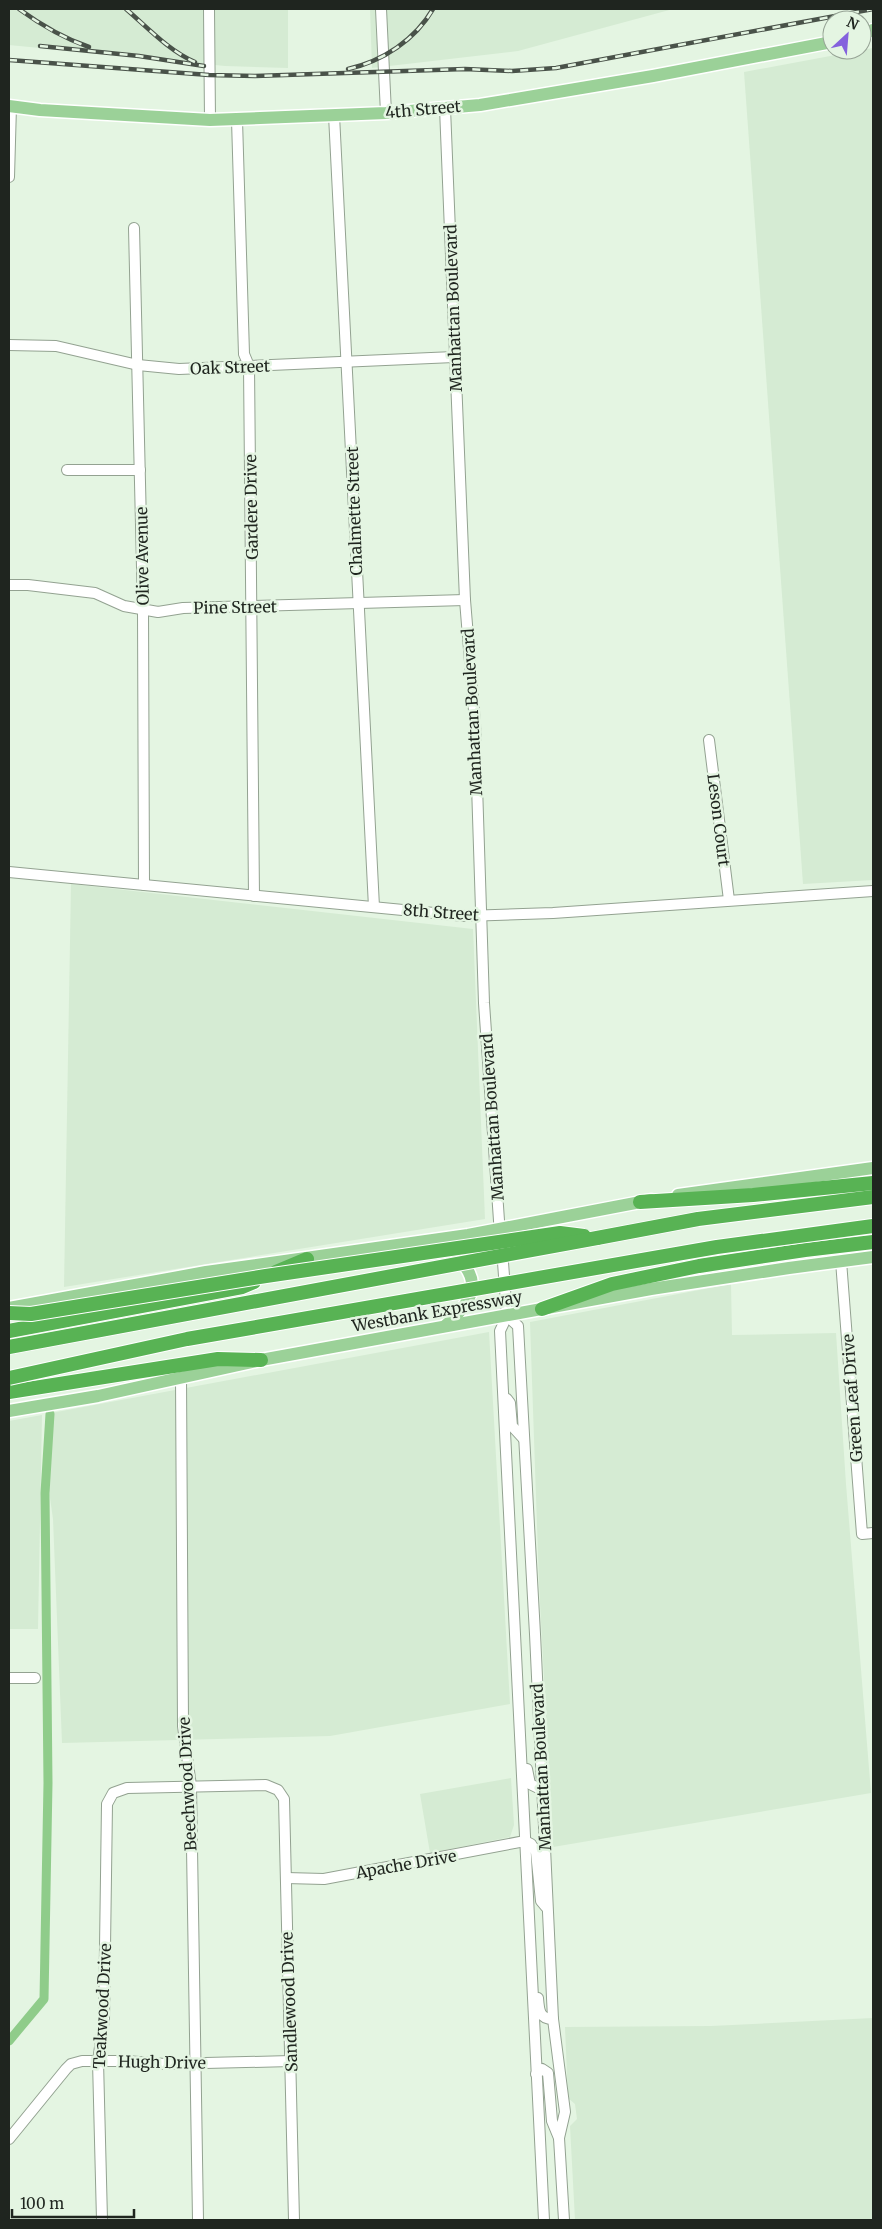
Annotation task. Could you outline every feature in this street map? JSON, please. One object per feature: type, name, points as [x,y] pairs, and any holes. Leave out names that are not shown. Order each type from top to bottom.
[{"type":"highway","points":[[640,1202],[753,1195],[873,1183]]},
{"type":"highway","points":[[9,1347],[698,1219],[873,1197]]},
{"type":"highway","name":"Westbank Expressway","points":[[9,1378],[207,1336],[717,1247],[873,1226]]},
{"type":"highway","points":[[9,1313],[31,1314],[266,1276],[560,1233],[597,1238]]},
{"type":"highway","points":[[542,1309],[612,1284],[699,1266],[873,1242]]},
{"type":"highway","points":[[9,1331],[242,1287],[307,1259]]},
{"type":"highway","points":[[9,1392],[180,1371],[218,1359],[261,1360]]},
{"type":"main road","name":"4th Street","points":[[10,106],[40,110],[210,120],[386,113],[480,105],[654,76],[822,44]]},
{"type":"main road","points":[[9,1308],[206,1272],[437,1240],[704,1190],[873,1168]]},
{"type":"main road","points":[[437,1240],[461,1260],[468,1269],[471,1281],[471,1295],[468,1302],[461,1312],[445,1326]]},
{"type":"main road","name":"Westbank Expressway","points":[[261,1360],[651,1289],[873,1258]]},
{"type":"main road","points":[[9,1411],[98,1396],[180,1371]]},
{"type":"street","points":[[209,9],[210,120]]},
{"type":"street","points":[[380,9],[386,113]]},
{"type":"street","points":[[9,177],[10,106]]},
{"type":"street","name":"Manhattan Boulevard","points":[[444,108],[466,600],[475,723],[484,1003],[507,1316],[500,1331],[544,2220]]},
{"type":"street","name":"Chalmette Street","points":[[334,115],[374,907]]},
{"type":"street","name":"Gardere Drive","points":[[237,120],[244,354],[249,366],[254,896]]},
{"type":"street","name":"Olive Avenue","points":[[134,228],[143,610],[144,885]]},
{"type":"street","name":"Oak Street","points":[[9,345],[56,346],[138,365],[179,369],[454,357]]},
{"type":"street","points":[[67,470],[140,470]]},
{"type":"street","name":"Pine Street","points":[[9,585],[28,585],[95,593],[124,606],[158,612],[183,608],[466,600]]},
{"type":"street","name":"Leson Court","points":[[709,740],[729,900]]},
{"type":"street","name":"8th Street","points":[[9,872],[464,916],[553,913],[873,891]]},
{"type":"street","name":"Green Leaf Drive","points":[[841,1261],[868,1534]]},
{"type":"street","name":"Manhattan Boulevard","points":[[507,1316],[518,1326],[553,2018],[566,2112],[560,2138],[564,2220]]},
{"type":"street","name":"Beechwood Drive","points":[[180,1371],[183,1726],[191,1786],[198,2220]]},
{"type":"street","points":[[503,1398],[510,1403],[512,1426],[523,1438]]},
{"type":"street","points":[[9,1678],[35,1678]]},
{"type":"street","points":[[519,1720],[523,1725],[525,1735],[528,1782],[533,1787],[542,1790]]},
{"type":"street","name":"Sandlewood Drive","points":[[191,1786],[266,1785],[282,1793],[284,1799],[294,2220]]},
{"type":"street","name":"Teakwood Drive","points":[[102,2220],[98,2061],[104,2019],[107,1804],[113,1793],[127,1788],[191,1786]]},
{"type":"street","points":[[525,1841],[532,1844],[536,1852],[541,1901],[548,1909]]},
{"type":"street","name":"Apache Drive","points":[[286,1878],[324,1878],[525,1841]]},
{"type":"street","points":[[530,1954],[535,1960],[540,2010],[544,2018],[553,2018]]},
{"type":"street","name":"Hugh Drive","points":[[9,2139],[71,2064],[82,2061],[194,2064],[291,2061]]},
{"type":"street","points":[[536,2074],[542,2069],[548,2073],[552,2121],[560,2138]]},
{"type":"shaded area","points":[[9,9],[288,9],[288,68],[225,66],[9,45]]},
{"type":"shaded area","points":[[370,9],[673,9],[518,51],[372,68]]},
{"type":"shaded area","points":[[872,48],[873,880],[803,884],[744,72],[822,57],[822,60],[872,60]]},
{"type":"shaded area","points":[[71,884],[473,929],[485,1219],[64,1287]]},
{"type":"shaded area","points":[[731,1284],[732,1335],[836,1333],[871,1793],[553,1847],[539,1584],[530,1322]]},
{"type":"shaded area","points":[[489,1332],[510,1704],[330,1736],[62,1743],[53,1519],[48,1484],[51,1413]]},
{"type":"shaded area","points":[[42,1415],[38,1629],[9,1629],[9,1421]]},
{"type":"shaded area","points":[[511,1778],[514,1825],[510,1837],[430,1853],[420,1794]]},
{"type":"shaded area","points":[[873,2018],[873,2220],[575,2220],[570,2126],[577,2119],[575,2104],[568,2098],[565,2027],[711,2026]]},
{"type":"waterway","points":[[9,2041],[44,1999],[48,1783],[45,1493],[50,1414]]},
{"type":"railway","points":[[19,9],[52,31],[89,47]]},
{"type":"railway","points":[[126,9],[176,52],[195,62]]},
{"type":"railway","points":[[348,69],[374,61],[397,48],[417,30],[433,9]]},
{"type":"railway","points":[[9,60],[209,75],[255,76],[465,69],[512,71],[556,68],[873,9]]},
{"type":"railway","points":[[40,46],[139,56],[204,66]]}]
